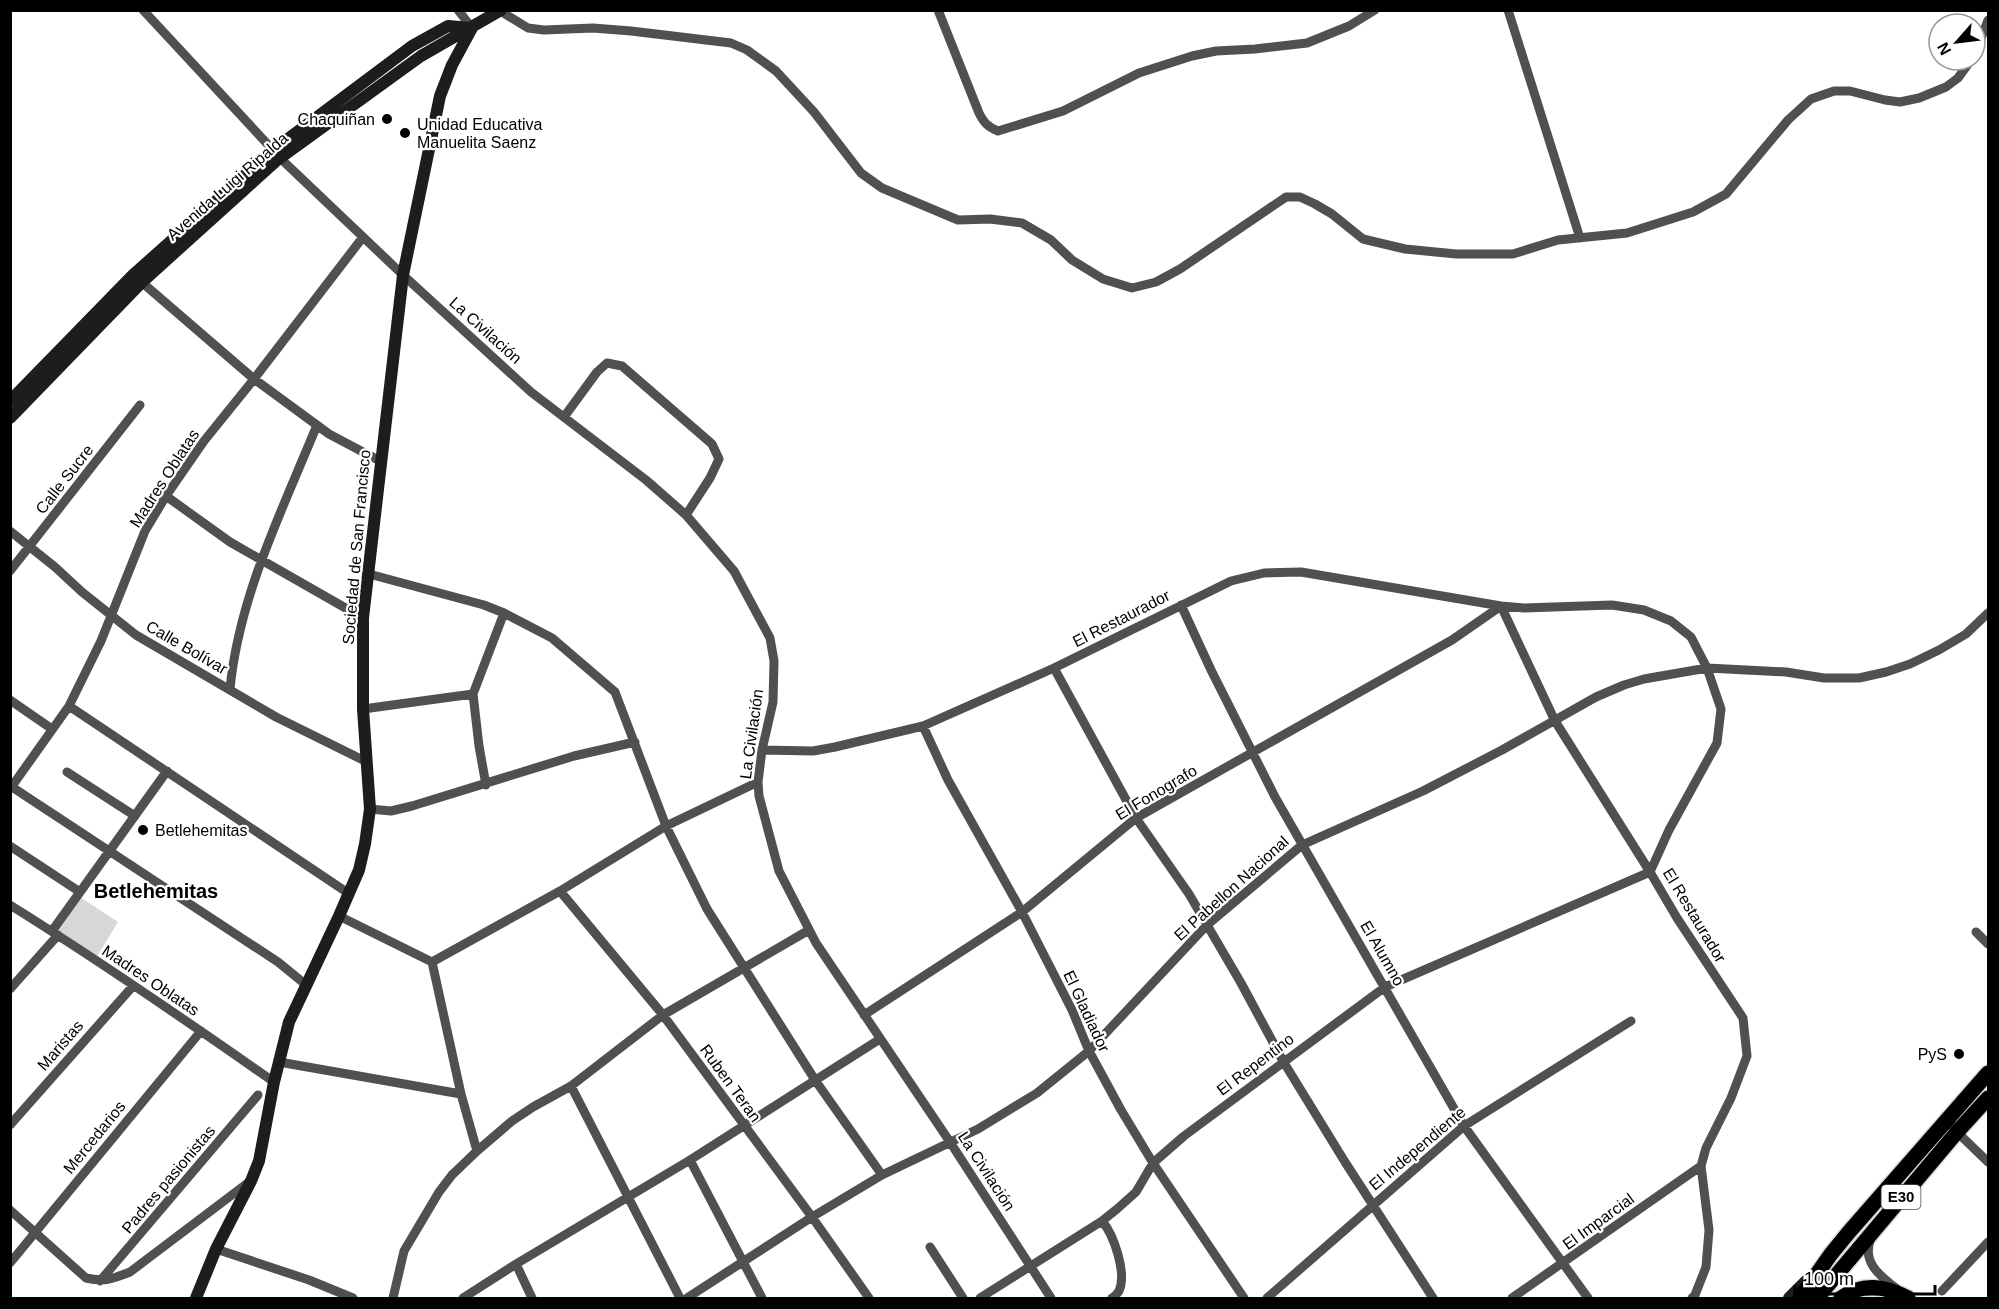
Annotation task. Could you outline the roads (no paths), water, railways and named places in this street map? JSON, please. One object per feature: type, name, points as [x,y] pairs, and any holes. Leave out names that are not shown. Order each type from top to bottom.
[{"type":"main road","name":"E30","points":[[1800,1299],[1831,1254],[1987,1073]]},
{"type":"main road","name":"E30","points":[[1817,1299],[1957,1132],[1989,1098]]},
{"type":"main road","points":[[1841,1299],[1850,1292],[1866,1287],[1886,1289],[1908,1298]]},
{"type":"street","name":"La Civilación","points":[[143,10],[277,154],[403,275],[531,392],[646,480],[686,515],[734,571],[770,638],[774,661],[773,702],[762,750],[758,782],[759,796],[779,871],[809,930],[1051,1299]]},
{"type":"street","points":[[458,10],[472,28]]},
{"type":"street","points":[[938,10],[978,113],[983,122],[999,131],[1063,111],[1139,73],[1216,51],[1307,43],[1349,26],[1375,10]]},
{"type":"street","points":[[1508,10],[1580,238]]},
{"type":"street","name":"Avenida Luigi Ripalda","points":[[10,401],[137,279],[277,154],[421,56],[500,11]]},
{"type":"street","points":[[500,11],[528,28],[544,30],[593,28],[631,31],[731,43],[747,50],[776,71],[814,112],[861,173],[882,188],[958,220],[990,219],[1022,223],[1051,240],[1072,260],[1103,279],[1132,288],[1156,282],[1180,269],[1286,197],[1300,197],[1316,204],[1363,239],[1405,249],[1456,254],[1513,254],[1558,240],[1627,233],[1672,220],[1708,205],[1726,194],[1788,120],[1811,99],[1834,91],[1850,91],[1900,102],[1919,98],[1946,87],[1962,72]]},
{"type":"street","name":"Sociedad de San Francisco","points":[[196,1299],[216,1249],[259,1161],[288,1022],[339,916],[358,870],[365,844],[370,809],[363,709],[363,618],[403,275],[440,96],[452,65],[472,28]]},
{"type":"street","name":"Madres Oblatas","points":[[13,783],[69,706],[101,641],[145,531],[166,496],[204,441],[363,237]]},
{"type":"street","name":"Avenida Luigi Ripalda","points":[[10,418],[137,279]]},
{"type":"street","points":[[137,279],[254,379],[329,434],[380,461]]},
{"type":"street","points":[[564,417],[597,372],[607,363],[622,366],[712,444],[719,459],[710,478],[686,515]]},
{"type":"street","name":"Calle Sucre","points":[[10,571],[140,405]]},
{"type":"street","points":[[230,689],[231,669],[247,603],[317,425]]},
{"type":"street","points":[[166,496],[230,542],[363,618]]},
{"type":"street","name":"Calle Bolívar","points":[[10,531],[136,635],[276,717],[367,762]]},
{"type":"street","name":"El Restaurador","points":[[762,750],[813,751],[923,726],[1054,668],[1231,581],[1264,573],[1301,572],[1501,606],[1524,608],[1612,605],[1644,610],[1671,621],[1692,637],[1707,668],[1721,709],[1717,743],[1669,830],[1650,872],[1677,918],[1743,1018],[1748,1056],[1731,1098],[1706,1148],[1701,1166],[1709,1230],[1706,1267],[1692,1299]]},
{"type":"street","points":[[369,574],[484,605],[504,613],[552,638],[615,692],[666,826],[707,909],[815,1080],[882,1175]]},
{"type":"street","name":"El Alumno","points":[[1181,604],[1210,670],[1302,844],[1464,1126],[1588,1299]]},
{"type":"street","points":[[1501,606],[1555,722],[1650,872]]},
{"type":"street","name":"El Fonografo","points":[[864,1015],[1022,912],[1136,818],[1452,640],[1501,606]]},
{"type":"street","points":[[486,785],[473,694],[504,613]]},
{"type":"street","name":"El Pabellon Nacional","points":[[687,1299],[812,1217],[882,1175],[978,1129],[1037,1093],[1089,1052],[1207,925],[1302,844],[1423,790],[1624,685],[1644,679],[1707,668],[1786,672],[1824,678],[1859,678],[1894,670],[1939,650],[1965,634],[1989,613]]},
{"type":"street","points":[[1054,668],[1136,818],[1189,894],[1283,1061],[1433,1299]]},
{"type":"street","points":[[363,709],[473,694]]},
{"type":"street","points":[[10,700],[52,729]]},
{"type":"street","points":[[69,706],[348,894]]},
{"type":"street","name":"El Gladiador","points":[[923,726],[948,780],[1022,912],[1072,1010],[1089,1052],[1153,1163],[1244,1299]]},
{"type":"street","points":[[370,809],[391,811],[486,785],[574,756],[635,742]]},
{"type":"street","points":[[10,989],[55,933],[80,892],[167,771]]},
{"type":"street","points":[[68,772],[135,816]]},
{"type":"street","points":[[432,962],[560,891],[666,826],[758,782]]},
{"type":"street","points":[[13,783],[278,962],[305,984]]},
{"type":"street","points":[[10,846],[80,892]]},
{"type":"street","name":"El Repentino","points":[[980,1299],[1102,1221],[1136,1192],[1153,1163],[1184,1136],[1385,987],[1650,872]]},
{"type":"street","name":"Ruben Teran","points":[[560,891],[663,1016],[812,1217],[869,1299]]},
{"type":"street","name":"Madres Oblatas","points":[[10,905],[55,933],[274,1082]]},
{"type":"street","points":[[339,916],[432,962]]},
{"type":"street","points":[[393,1299],[404,1251],[439,1192],[477,1151],[526,1112],[571,1086],[663,1016],[809,930]]},
{"type":"street","points":[[1976,932],[1989,944]]},
{"type":"street","points":[[432,962],[461,1094],[477,1151]]},
{"type":"street","name":"Maristas","points":[[10,1125],[133,986]]},
{"type":"street","name":"El Independiente","points":[[1267,1299],[1464,1126],[1631,1021]]},
{"type":"street","name":"Mercedarios","points":[[10,1263],[201,1031]]},
{"type":"street","points":[[463,1299],[516,1264],[690,1160],[880,1039]]},
{"type":"street","points":[[279,1062],[461,1094]]},
{"type":"street","points":[[571,1086],[680,1299]]},
{"type":"street","name":"Padres pasionistas","points":[[100,1281],[258,1095]]},
{"type":"street","points":[[1947,1119],[1957,1132],[1989,1162]]},
{"type":"street","points":[[690,1160],[762,1299]]},
{"type":"street","name":"El Imparcial","points":[[1512,1299],[1701,1166]]},
{"type":"street","points":[[10,1210],[86,1278],[100,1281],[110,1280],[130,1272],[251,1181]]},
{"type":"street","points":[[1102,1221],[1109,1229],[1116,1246],[1121,1278],[1119,1292],[1112,1299]]},
{"type":"street","points":[[1876,1227],[1868,1244],[1867,1255],[1879,1275],[1908,1298]]},
{"type":"street","points":[[1942,1291],[1989,1242]]},
{"type":"street","points":[[930,1247],[963,1299]]},
{"type":"street","points":[[216,1249],[309,1280],[352,1299]]},
{"type":"street","points":[[1789,1299],[1831,1254]]},
{"type":"street","points":[[516,1264],[532,1299]]},
{"type":"place","name":"Chaquiñan","points":[[387,119]]},
{"type":"place","name":"Unidad Educativa Manuelita Saenz","points":[[405,133]]},
{"type":"place","name":"Betlehemitas","points":[[143,830]]},
{"type":"place","name":"PyS","points":[[1959,1054]]},
{"type":"district","name":"Betlehemitas","points":[[156,891]]}]
